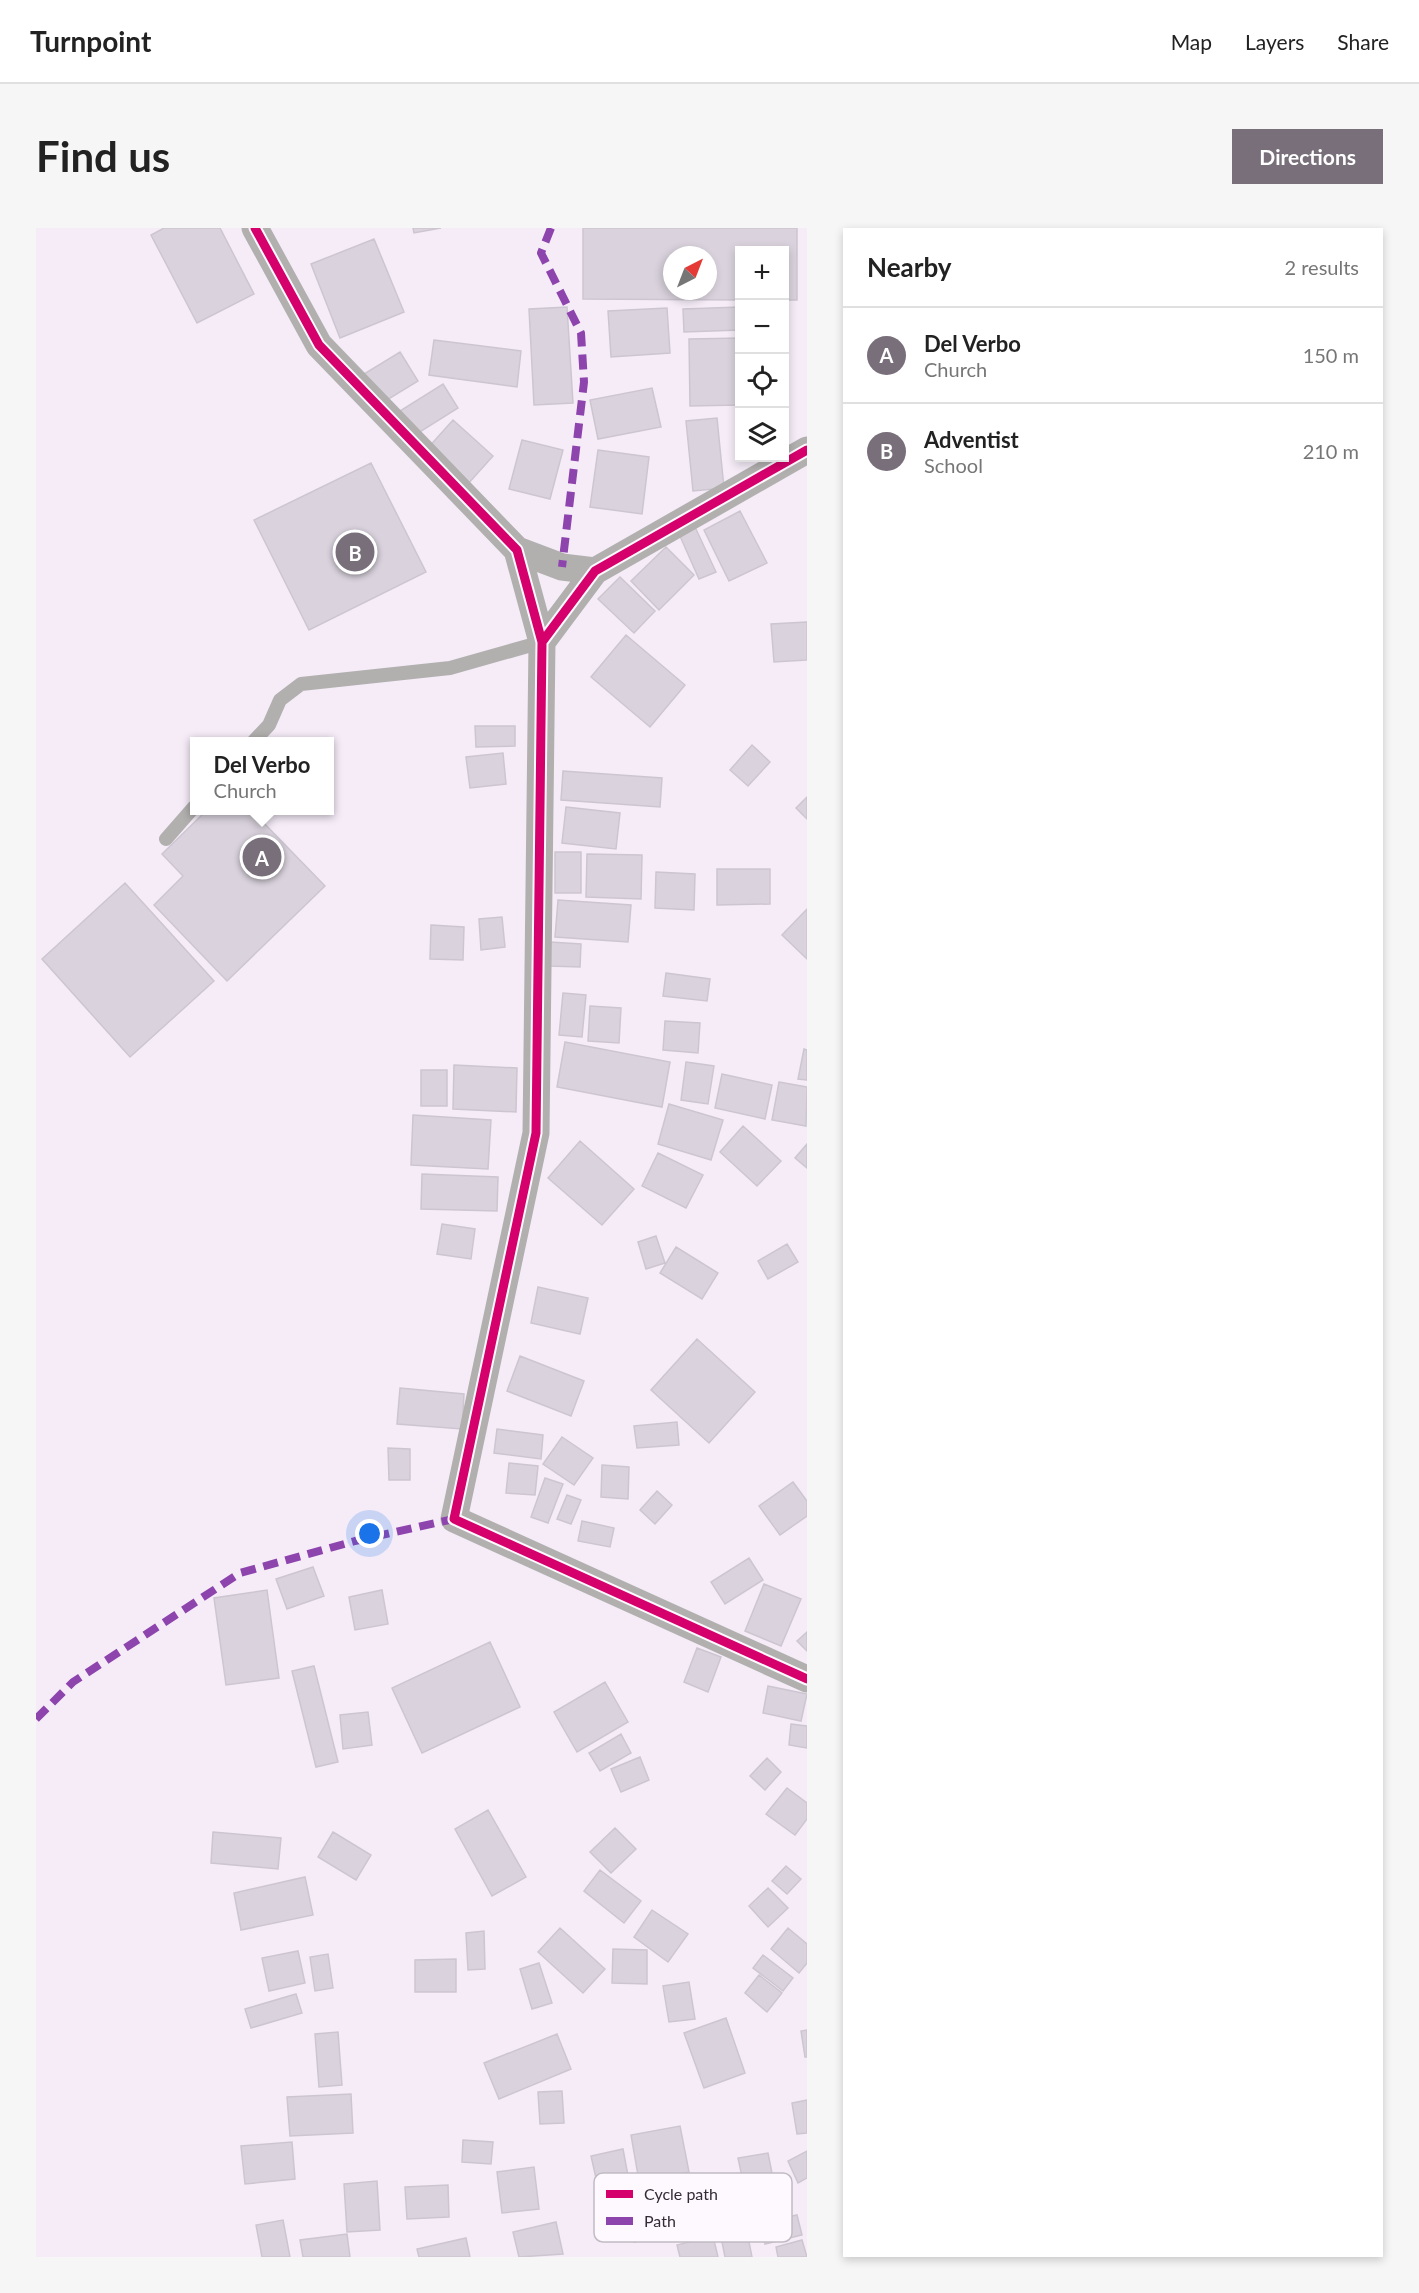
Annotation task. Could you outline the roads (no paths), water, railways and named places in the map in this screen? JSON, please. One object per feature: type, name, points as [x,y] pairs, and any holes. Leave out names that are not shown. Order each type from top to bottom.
[{"type":"street","points":[[255,228],[320,345],[517,550],[562,567],[595,572]]},
{"type":"street","points":[[542,642],[595,572],[807,450]]},
{"type":"street","points":[[517,550],[542,642],[536,1133],[454,1519],[807,1679]]},
{"type":"lane","points":[[257,737],[269,725],[280,700],[301,684],[450,668],[542,642]]},
{"type":"lane","points":[[166,839],[190,813]]},
{"type":"place","name":"Adventist","points":[[355,552]]},
{"type":"place","name":"Del Verbo","points":[[262,857]]}]
